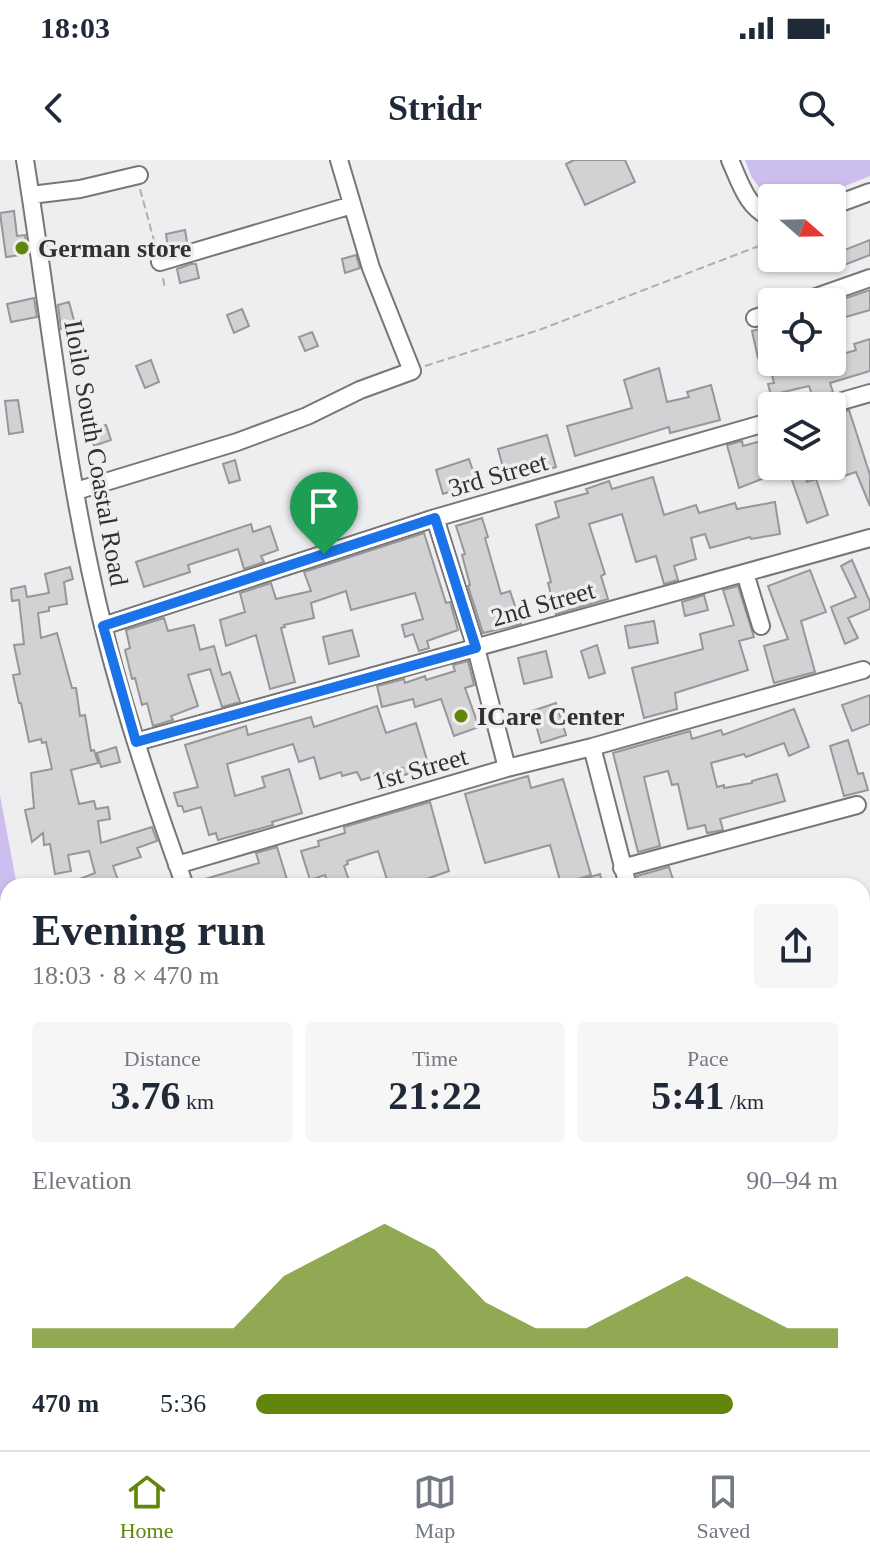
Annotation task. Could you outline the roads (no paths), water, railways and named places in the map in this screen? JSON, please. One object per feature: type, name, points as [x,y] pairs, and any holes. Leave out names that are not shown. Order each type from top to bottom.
[{"type":"street","name":"Iloilo South Coastal Road","points":[[25,160],[61,407],[103,626],[136,742],[182,878]]},
{"type":"street","points":[[76,491],[237,442],[412,371],[371,268],[339,160]]},
{"type":"street","points":[[730,160],[749,201],[758,209]]},
{"type":"street","points":[[31,195],[80,189],[139,175]]},
{"type":"street","points":[[846,201],[870,192]]},
{"type":"street","points":[[160,262],[352,205]]},
{"type":"street","points":[[842,288],[870,278]]},
{"type":"street","points":[[846,400],[870,393]]},
{"type":"street","name":"3rd Street","points":[[103,626],[435,518],[758,425]]},
{"type":"street","points":[[435,518],[476,648],[507,768]]},
{"type":"street","name":"2nd Street","points":[[136,742],[870,538]]},
{"type":"street","points":[[745,573],[761,626]]},
{"type":"street","name":"1st Street","points":[[177,865],[507,768],[863,670]]},
{"type":"street","points":[[592,747],[625,878]]},
{"type":"street","points":[[622,868],[857,805]]},
{"type":"place","name":"German store","points":[[22,248]]},
{"type":"place","name":"ICare Center","points":[[461,716]]}]
